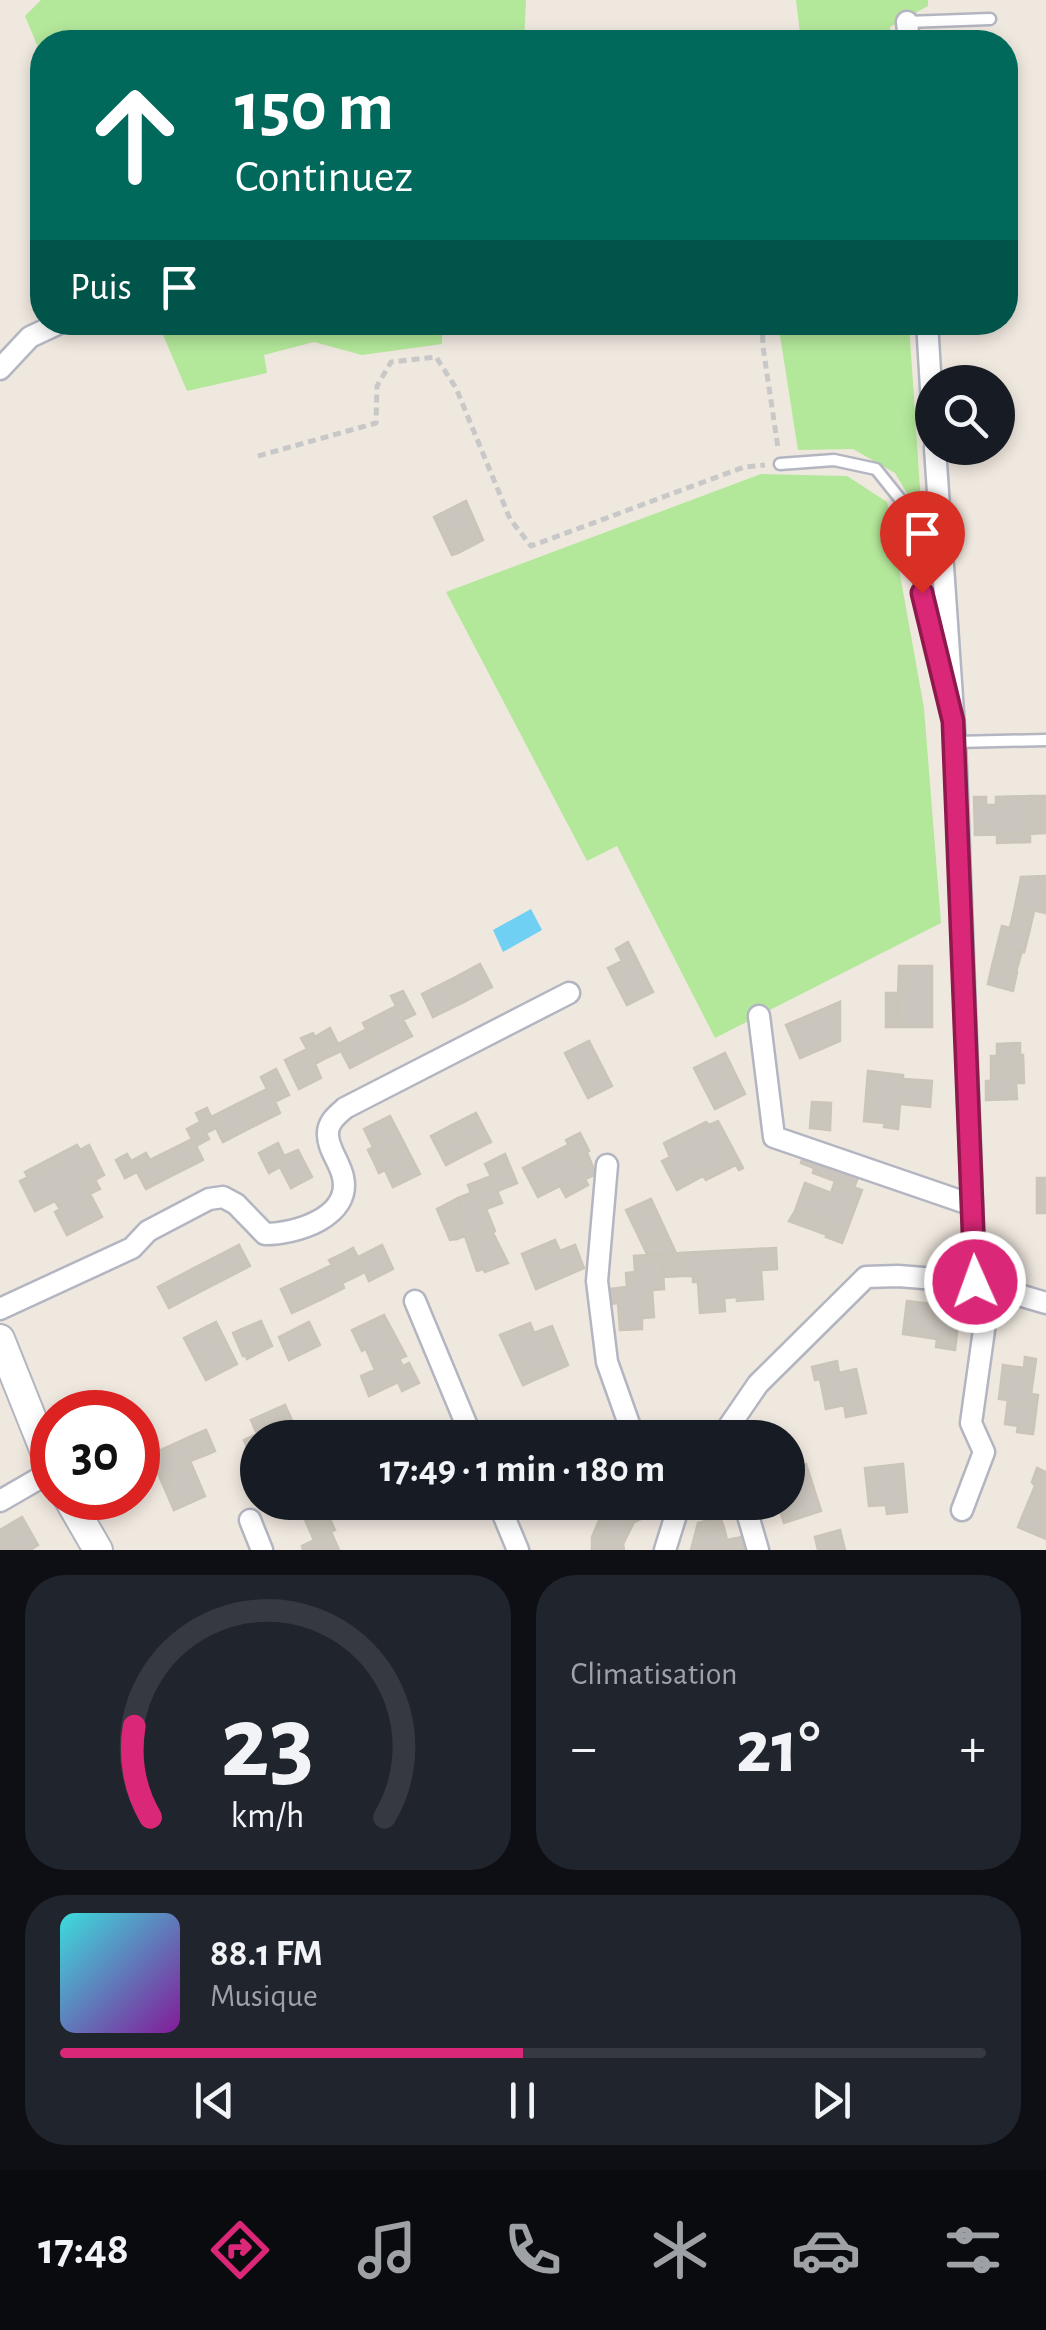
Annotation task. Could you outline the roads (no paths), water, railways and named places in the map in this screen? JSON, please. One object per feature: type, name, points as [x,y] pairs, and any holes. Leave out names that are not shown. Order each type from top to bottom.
[{"type":"main road","points":[[2,1348],[30,1416]]},
{"type":"main road","points":[[81,1520],[98,1550]]},
{"type":"street","points":[[0,369],[34,335]]},
{"type":"street","points":[[928,335],[930,365]]},
{"type":"street","points":[[936,465],[954,732],[972,1205],[983,1285],[971,1422],[984,1452],[962,1510]]},
{"type":"street","points":[[0,1309],[132,1248],[148,1231],[209,1199],[223,1198],[236,1204],[266,1234],[294,1230],[324,1218],[340,1205],[344,1194],[345,1181],[327,1130],[332,1119],[345,1108],[569,993]]},
{"type":"street","points":[[759,1016],[774,1137],[972,1205]]},
{"type":"street","points":[[607,1165],[598,1280],[607,1362],[628,1420]]},
{"type":"street","points":[[734,1420],[758,1384],[866,1277],[898,1276],[983,1285],[1046,1303]]},
{"type":"street","points":[[415,1300],[465,1420]]},
{"type":"street","points":[[0,1500],[30,1483]]},
{"type":"street","points":[[250,1520],[262,1550]]},
{"type":"street","points":[[506,1520],[518,1550]]},
{"type":"street","points":[[665,1550],[672,1520]]},
{"type":"street","points":[[749,1520],[758,1550]]},
{"type":"lane","points":[[921,30],[990,19]]},
{"type":"lane","points":[[780,464],[834,460],[876,469],[900,499],[954,732],[1046,740]]},
{"type":"water","points":[[531,909],[542,930],[503,952],[493,930]]}]
